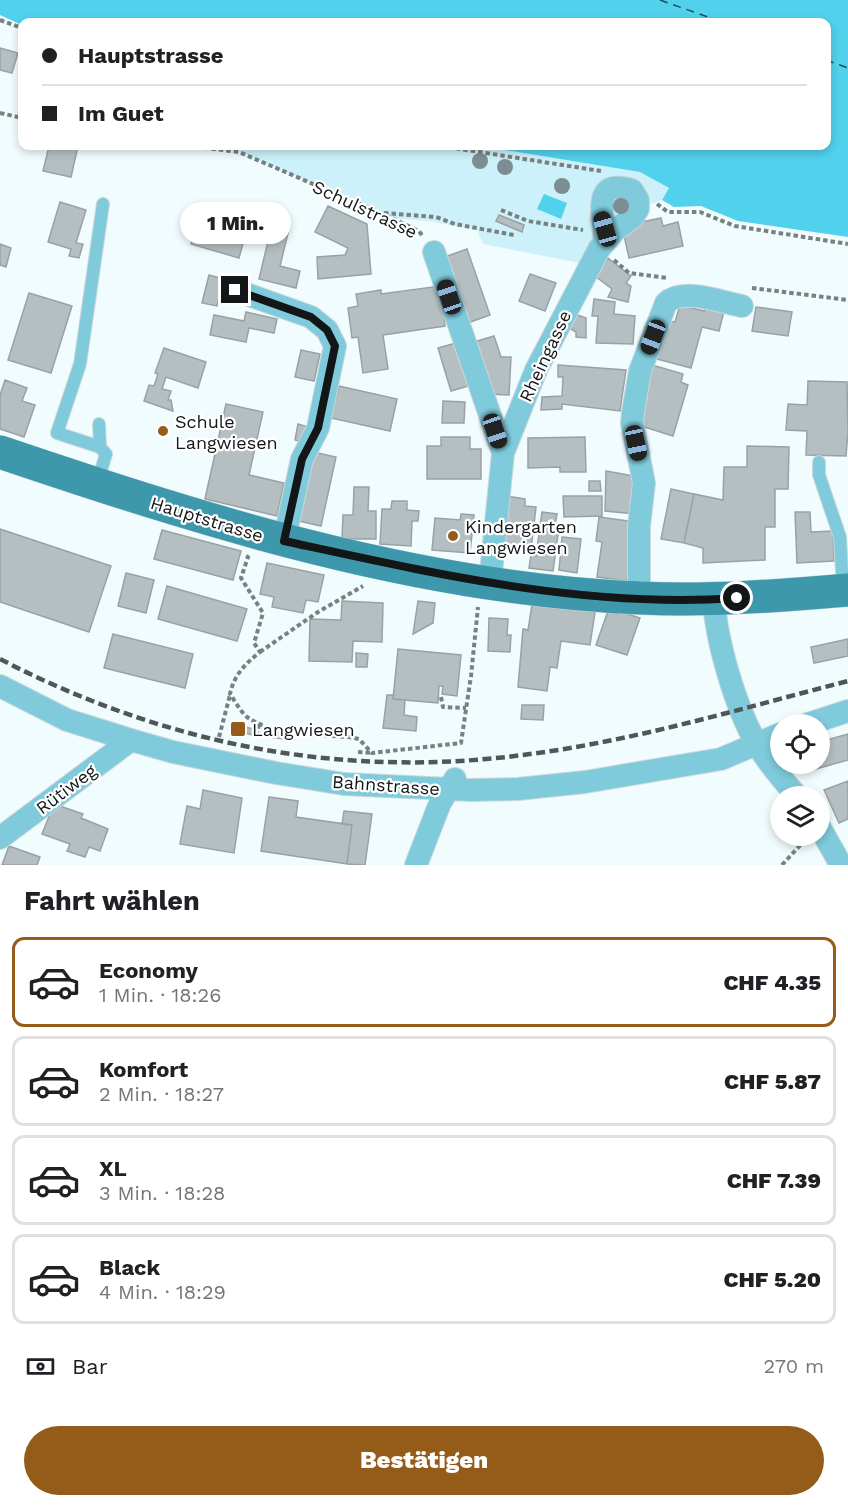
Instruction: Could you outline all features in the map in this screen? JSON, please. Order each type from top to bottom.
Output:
[{"type":"main road","name":"Hauptstrasse","points":[[0,452],[96,485],[284,541],[484,594],[576,593],[639,598],[714,600],[846,590]]},
{"type":"street","name":"Rheingasse","points":[[484,594],[503,453],[536,370],[604,238]]},
{"type":"street","name":"Schulstrasse","points":[[434,252],[503,453]]},
{"type":"street","points":[[235,290],[311,317],[327,330],[335,346],[318,428],[302,459],[284,541]]},
{"type":"street","points":[[639,598],[639,526],[644,483],[632,423],[640,371],[666,303],[672,297],[684,294],[742,306]]},
{"type":"street","points":[[714,600],[717,633],[747,726],[756,744],[789,786]]},
{"type":"street","name":"Bahnstrasse","points":[[0,686],[67,720],[173,752],[344,784],[453,783],[518,789],[585,782],[721,759],[770,738]]},
{"type":"street","points":[[830,717],[848,711]]},
{"type":"street","name":"Rütiweg","points":[[0,838],[131,740]]},
{"type":"street","points":[[416,865],[440,803],[453,783]]},
{"type":"street","points":[[830,846],[841,865]]},
{"type":"lane","points":[[96,485],[106,454],[100,447],[57,433],[80,364],[103,204]]},
{"type":"lane","points":[[99,424],[100,447]]},
{"type":"lane","points":[[819,462],[819,475],[840,537],[846,590]]},
{"type":"path","points":[[0,20],[18,27]]},
{"type":"path","points":[[0,113],[18,117]]},
{"type":"path","name":"Schulstrasse","points":[[222,150],[239,152],[419,231],[434,252]]},
{"type":"path","points":[[466,150],[604,172]]},
{"type":"path","points":[[652,201],[668,212],[700,212],[735,226],[848,244]]},
{"type":"path","points":[[501,210],[528,221],[604,238]]},
{"type":"path","points":[[380,213],[436,217],[454,224],[514,235]]},
{"type":"path","points":[[240,555],[248,557],[241,578],[263,613],[254,643],[260,652]]},
{"type":"path","points":[[219,737],[237,675],[248,662],[318,612],[364,585]]},
{"type":"path","points":[[358,752],[372,753],[461,743],[484,594]]},
{"type":"path","points":[[230,694],[246,716],[259,723],[289,731],[349,736],[359,740],[372,753]]},
{"type":"path","points":[[441,697],[443,707],[466,708]]},
{"type":"path","points":[[257,736],[259,723]]},
{"type":"path","points":[[287,741],[289,731]]},
{"type":"path","points":[[782,865],[800,846]]},
{"type":"shaded area","points":[[240,150],[505,150],[640,172],[669,188],[662,200],[638,209],[590,265],[483,244],[477,230],[428,221],[392,218],[239,152]]},
{"type":"water","points":[[0,0],[848,0],[848,237],[738,221],[701,206],[674,207],[662,200],[669,188],[640,172],[505,150],[831,150],[831,18],[18,18],[18,23],[0,15]]},
{"type":"water","points":[[544,194],[567,203],[561,219],[537,209]]},
{"type":"building","points":[[0,48],[18,53],[12,73],[0,70]]},
{"type":"building","points":[[48,150],[77,150],[71,177],[43,171]]},
{"type":"building","points":[[60,202],[86,210],[76,243],[83,244],[79,258],[69,256],[71,249],[48,242]]},
{"type":"building","points":[[328,206],[367,224],[371,274],[318,279],[317,257],[345,255],[348,248],[315,232]]},
{"type":"building","points":[[199,215],[247,229],[239,258],[191,244]]},
{"type":"building","points":[[499,215],[524,225],[522,232],[496,221]]},
{"type":"building","points":[[661,218],[663,226],[678,222],[683,246],[629,258],[622,226]]},
{"type":"building","points":[[273,220],[290,225],[280,266],[300,271],[296,288],[259,279]]},
{"type":"building","points":[[0,244],[11,248],[6,267],[0,265]]},
{"type":"building","points":[[467,249],[490,315],[462,325],[439,259]]},
{"type":"building","points":[[608,258],[631,276],[626,283],[631,286],[628,302],[608,297],[612,289],[595,276]]},
{"type":"building","points":[[530,274],[556,283],[545,311],[519,301]]},
{"type":"building","points":[[209,275],[224,279],[217,306],[202,303]]},
{"type":"building","points":[[440,286],[445,326],[383,335],[388,369],[363,373],[358,337],[352,338],[348,308],[358,306],[356,294],[381,290],[381,294]]},
{"type":"building","points":[[29,293],[72,306],[51,373],[8,360]]},
{"type":"building","points":[[594,299],[615,302],[614,314],[635,316],[633,344],[596,343],[598,316],[592,316]]},
{"type":"building","points":[[680,305],[704,311],[706,306],[724,311],[719,331],[702,327],[691,368],[653,358],[663,320],[675,322]]},
{"type":"building","points":[[756,307],[792,312],[788,336],[752,331]]},
{"type":"building","points":[[246,312],[277,319],[274,333],[249,328],[246,342],[210,335],[214,315],[244,321]]},
{"type":"building","points":[[572,313],[586,318],[586,338],[576,337],[576,332],[566,326]]},
{"type":"building","points":[[494,336],[501,357],[511,357],[509,395],[486,394],[474,342]]},
{"type":"building","points":[[463,341],[475,384],[451,391],[438,348]]},
{"type":"building","points":[[164,348],[206,362],[198,388],[166,377],[162,389],[171,391],[168,400],[171,400],[173,411],[144,401],[149,385],[154,386],[158,374],[155,373]]},
{"type":"building","points":[[301,350],[320,354],[314,381],[295,377]]},
{"type":"building","points":[[558,365],[626,370],[620,411],[562,404],[562,409],[541,410],[542,397],[562,396],[563,377],[558,377]]},
{"type":"building","points":[[652,365],[683,374],[681,382],[688,385],[673,436],[638,425]]},
{"type":"building","points":[[5,380],[27,388],[22,401],[35,405],[24,437],[0,429],[0,395]]},
{"type":"building","points":[[808,381],[847,382],[846,456],[806,455],[807,431],[786,430],[788,404],[807,405]]},
{"type":"building","points":[[339,386],[397,399],[390,431],[331,418]]},
{"type":"building","points":[[443,401],[465,402],[464,423],[442,423]]},
{"type":"building","points":[[226,404],[263,412],[249,475],[284,483],[277,516],[205,499]]},
{"type":"building","points":[[298,424],[308,427],[304,442],[295,440]]},
{"type":"building","points":[[441,437],[470,437],[470,449],[481,449],[481,479],[427,479],[427,446],[441,446]]},
{"type":"building","points":[[585,437],[586,472],[560,472],[560,467],[528,468],[528,438]]},
{"type":"building","points":[[747,446],[789,447],[788,489],[775,489],[775,527],[765,527],[765,560],[703,563],[703,548],[684,543],[694,494],[723,500],[724,467],[747,467]]},
{"type":"building","points":[[309,451],[336,457],[321,526],[294,520]]},
{"type":"building","points":[[606,471],[640,477],[635,514],[605,511]]},
{"type":"building","points":[[589,481],[600,481],[601,491],[589,491]]},
{"type":"building","points":[[354,487],[369,487],[368,511],[376,511],[376,539],[342,539],[343,515],[353,515]]},
{"type":"building","points":[[671,489],[694,494],[684,543],[661,539]]},
{"type":"building","points":[[507,496],[525,499],[525,506],[536,507],[531,550],[501,547]]},
{"type":"building","points":[[563,496],[602,496],[602,516],[564,517]]},
{"type":"building","points":[[392,501],[407,501],[407,510],[419,511],[418,521],[412,521],[411,546],[380,544],[382,509],[391,509]]},
{"type":"building","points":[[542,512],[557,514],[555,525],[558,535],[553,571],[529,568],[531,555],[536,556]]},
{"type":"building","points":[[795,512],[810,512],[811,532],[833,531],[834,561],[797,563]]},
{"type":"building","name":"Kindergarten Langwiesen","points":[[461,514],[474,515],[470,553],[432,550],[435,518],[460,520]]},
{"type":"building","points":[[599,517],[635,522],[627,581],[597,577],[602,542],[596,541]]},
{"type":"building","points":[[0,529],[111,566],[89,632],[0,602]]},
{"type":"building","points":[[162,530],[241,551],[233,580],[154,559]]},
{"type":"building","points":[[562,537],[581,539],[577,573],[559,570]]},
{"type":"building","points":[[267,563],[324,575],[318,602],[306,600],[303,613],[272,607],[274,597],[260,594]]},
{"type":"building","points":[[126,573],[154,580],[146,613],[118,606]]},
{"type":"building","points":[[167,586],[247,609],[237,641],[158,619]]},
{"type":"building","points":[[533,598],[596,606],[590,645],[561,641],[557,668],[550,667],[547,691],[518,687],[523,629],[528,630]]},
{"type":"building","points":[[342,601],[383,603],[382,642],[353,641],[352,662],[309,661],[310,619],[341,620]]},
{"type":"building","points":[[418,601],[435,603],[433,623],[413,634]]},
{"type":"building","points":[[608,611],[617,614],[618,611],[640,618],[627,655],[596,645]]},
{"type":"building","points":[[489,618],[508,619],[507,635],[511,635],[510,652],[488,651]]},
{"type":"building","points":[[113,634],[193,654],[185,688],[104,668]]},
{"type":"building","points":[[848,639],[848,656],[814,663],[811,647]]},
{"type":"building","points":[[398,649],[461,655],[457,696],[442,694],[443,686],[439,686],[438,703],[393,699]]},
{"type":"building","points":[[356,653],[368,654],[367,667],[356,667]]},
{"type":"building","points":[[387,695],[393,695],[393,699],[405,700],[404,715],[417,717],[416,731],[383,728]]},
{"type":"building","points":[[522,705],[544,705],[543,720],[521,719]]},
{"type":"building","points":[[232,724],[254,729],[253,735],[231,730]]},
{"type":"building","points":[[263,730],[285,734],[284,739],[262,736]]},
{"type":"building","points":[[848,734],[848,760],[830,765],[830,739]]},
{"type":"building","points":[[848,781],[848,819],[839,823],[830,803],[830,788]]},
{"type":"building","points":[[203,790],[242,798],[234,853],[180,844],[187,806],[200,809]]},
{"type":"building","points":[[269,797],[298,801],[296,817],[352,825],[347,864],[261,851]]},
{"type":"building","points":[[54,804],[83,814],[81,818],[108,829],[100,851],[89,847],[85,857],[67,851],[70,844],[42,834]]},
{"type":"building","points":[[344,811],[372,814],[365,865],[347,864],[352,825],[342,824]]},
{"type":"building","points":[[9,846],[40,857],[37,865],[2,865]]},
{"type":"ferry route","points":[[660,0],[711,18]]},
{"type":"ferry route","points":[[831,62],[848,68]]},
{"type":"railway","points":[[0,659],[63,689],[127,714],[192,734],[258,748],[324,758],[392,762],[461,761],[570,748],[690,722],[848,681]]},
{"type":"place","name":"Schule Langwiesen","points":[[163,431]]},
{"type":"place","name":"Kindergarten Langwiesen","points":[[453,536]]},
{"type":"place","name":"Langwiesen","points":[[238,729]]},
{"type":"route","points":[[235,290],[311,317],[327,330],[335,346],[318,428],[302,459],[284,541],[490,583],[639,598],[714,600],[737,598]]}]
